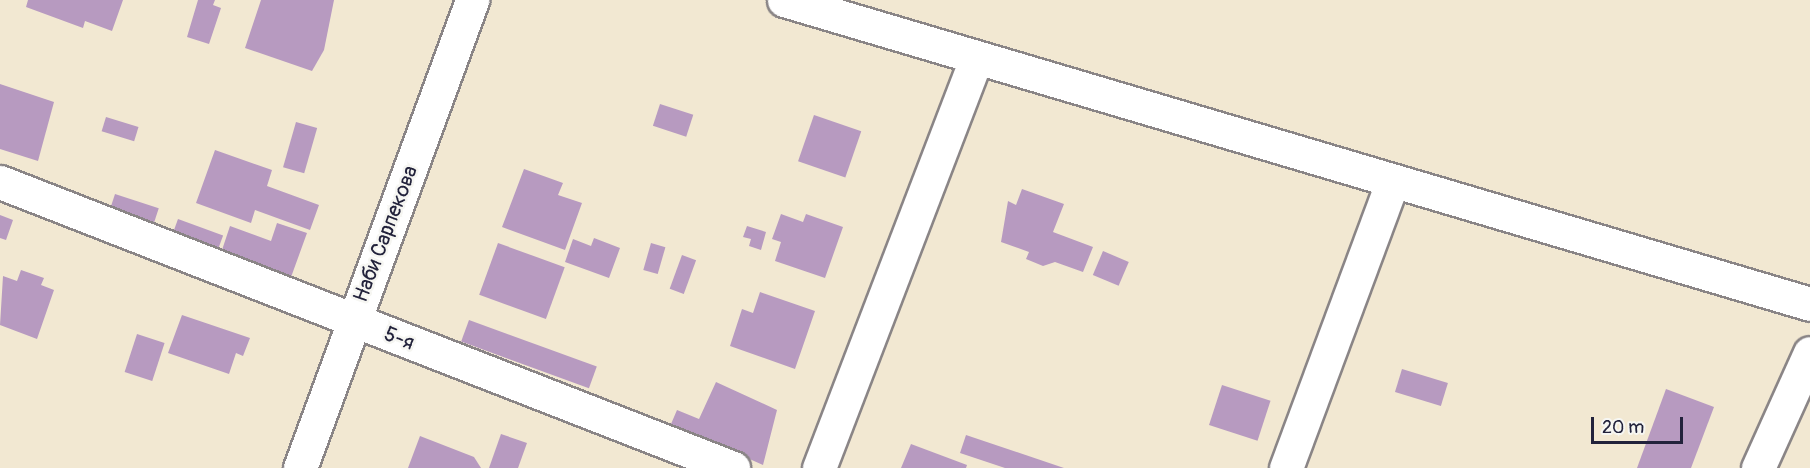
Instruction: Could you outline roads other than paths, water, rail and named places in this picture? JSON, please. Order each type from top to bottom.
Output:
[{"type":"street","name":"Наби Сарпекова","points":[[300,468],[472,0]]},
{"type":"street","points":[[784,0],[1392,183],[1810,304]]},
{"type":"street","points":[[819,468],[976,59]]},
{"type":"street","name":"5-я","points":[[0,182],[733,468]]},
{"type":"street","points":[[1286,468],[1392,183]]},
{"type":"street","points":[[1758,468],[1810,353]]}]
